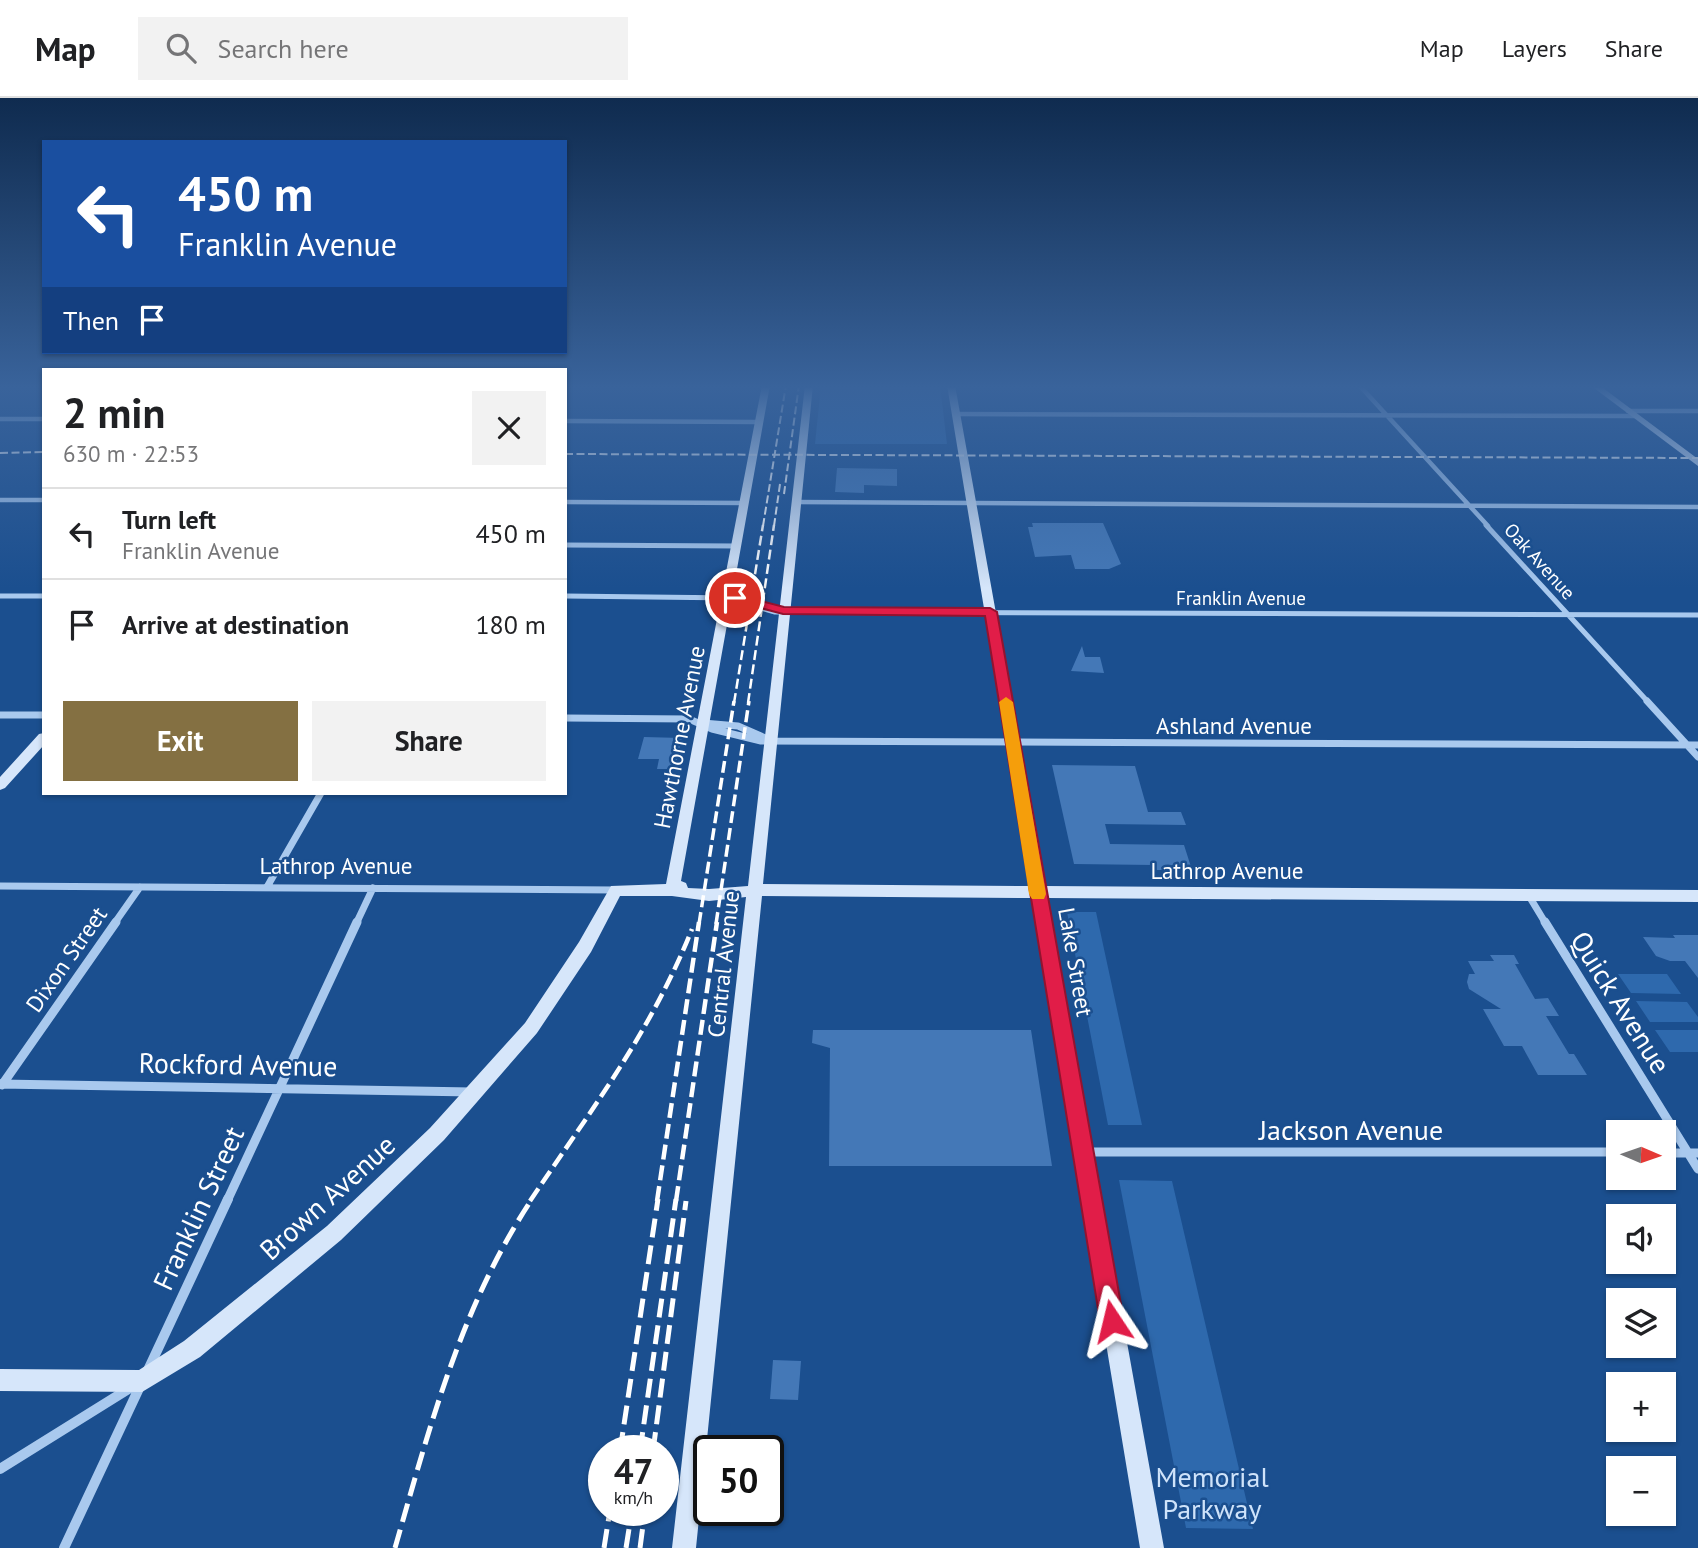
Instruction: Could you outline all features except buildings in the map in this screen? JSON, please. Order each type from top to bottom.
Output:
[{"type":"street","name":"Hawthorne Avenue","points":[[672,890],[755,453]]},
{"type":"street","name":"Central Avenue","points":[[684,1548],[801,453]]},
{"type":"street","name":"Lake Street","points":[[963,453],[1152,1548]]},
{"type":"street","name":"Oak Avenue","points":[[1421,453],[1698,757]]},
{"type":"street","points":[[2,501],[42,500]]},
{"type":"street","points":[[567,502],[746,503]]},
{"type":"street","points":[[796,502],[1698,506]]},
{"type":"street","points":[[567,545],[737,546]]},
{"type":"street","points":[[0,596],[42,596]]},
{"type":"street","name":"Franklin Avenue","points":[[567,596],[726,598],[775,612],[1698,615]]},
{"type":"street","points":[[0,715],[42,715]]},
{"type":"street","name":"Ashland Avenue","points":[[567,718],[689,719],[712,729],[761,741],[1698,745]]},
{"type":"street","points":[[0,785],[42,739]]},
{"type":"street","points":[[267,887],[320,795]]},
{"type":"street","name":"Lathrop Avenue","points":[[0,886],[672,890],[684,894],[725,894],[755,890],[1698,896]]},
{"type":"street","name":"Dixon Street","points":[[1,1085],[140,887]]},
{"type":"street","name":"Franklin Street","points":[[64,1548],[373,888]]},
{"type":"street","name":"Brown Avenue","points":[[0,1469],[192,1349],[334,1233],[437,1135],[531,1028],[585,947],[616,890]]},
{"type":"street","name":"Quick Avenue","points":[[1528,895],[1693,1153],[1698,1169]]},
{"type":"street","name":"Rockford Avenue","points":[[1,1085],[280,1087],[476,1092]]},
{"type":"street","name":"Jackson Avenue","points":[[1083,1152],[1606,1152]]},
{"type":"street","points":[[0,1380],[142,1381]]},
{"type":"green space","points":[[1067,912],[1096,912],[1142,1125],[1108,1125]]},
{"type":"green space","points":[[1618,974],[1667,974],[1681,994],[1631,993]]},
{"type":"green space","points":[[1636,1001],[1687,1002],[1698,1017],[1698,1022],[1650,1022]]},
{"type":"green space","points":[[1655,1030],[1698,1030],[1698,1052],[1670,1052]]},
{"type":"green space","name":"Memorial Parkway","points":[[1119,1180],[1172,1181],[1253,1529],[1186,1528]]},
{"type":"railway","points":[[0,453],[15,453]]},
{"type":"railway","points":[[567,454],[775,455]]},
{"type":"railway","points":[[763,526],[775,455]]},
{"type":"railway","points":[[775,455],[789,455]]},
{"type":"railway","points":[[784,494],[789,455]]},
{"type":"railway","points":[[789,455],[1698,458]]},
{"type":"railway","points":[[774,526],[780,484]]},
{"type":"railway","points":[[734,703],[763,525]]},
{"type":"railway","points":[[748,703],[774,525]]},
{"type":"railway","points":[[699,924],[734,701]]},
{"type":"railway","points":[[716,924],[749,701]]},
{"type":"railway","points":[[657,1201],[699,922]]},
{"type":"railway","points":[[676,1201],[717,922]]},
{"type":"railway","points":[[530,1201],[639,1036],[676,967],[692,929]]},
{"type":"railway","points":[[395,1548],[435,1412],[467,1324],[507,1240],[532,1199]]},
{"type":"railway","points":[[622,1435],[658,1199]]},
{"type":"railway","points":[[642,1435],[676,1199]]},
{"type":"railway","points":[[655,1435],[686,1201]]},
{"type":"railway","points":[[604,1548],[607,1526]]},
{"type":"railway","points":[[626,1548],[629,1526]]},
{"type":"railway","points":[[640,1548],[643,1526]]},
{"type":"slow traffic","points":[[1006,702],[1038,894]]},
{"type":"route","points":[[735,598],[783,610],[990,612],[1112,1321]]}]
